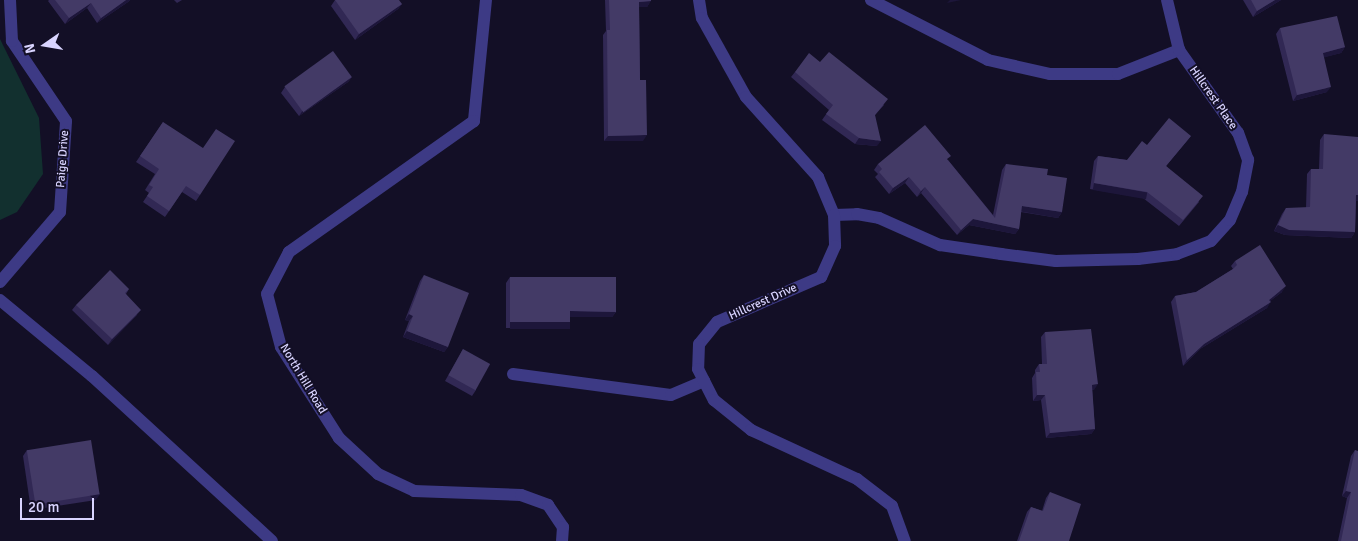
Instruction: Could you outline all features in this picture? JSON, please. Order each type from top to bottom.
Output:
[{"type":"street","name":"Paige Drive","points":[[0,282],[60,212],[66,121],[12,41],[10,0]]},
{"type":"street","name":"North Hill Road","points":[[486,0],[474,121],[289,252],[267,294],[281,347],[339,438],[378,474],[414,490],[521,495],[548,505],[563,527],[562,541]]},
{"type":"street","name":"Hillcrest Drive","points":[[699,0],[702,18],[746,97],[818,177],[834,216],[835,246],[821,277],[717,322],[698,344],[698,369],[714,400],[751,430],[857,479],[892,506],[905,541]]},
{"type":"street","points":[[871,0],[988,60],[1050,74],[1118,74],[1178,50],[1167,0]]},
{"type":"street","name":"Hillcrest Place","points":[[834,216],[857,214],[879,218],[940,245],[1056,261],[1138,259],[1177,254],[1211,241],[1230,220],[1242,192],[1248,160],[1238,133],[1178,50]]},
{"type":"street","points":[[0,300],[92,376],[272,541]]},
{"type":"street","points":[[513,374],[671,395],[704,381]]},
{"type":"green space","points":[[0,39],[39,118],[43,174],[17,212],[0,220]]},
{"type":"building","points":[[55,0],[126,0],[101,18],[91,3],[69,18]]},
{"type":"building","points":[[335,0],[399,0],[402,4],[359,34]]},
{"type":"building","points":[[609,0],[651,0],[639,2],[640,80],[646,80],[647,135],[608,136],[607,30],[610,30]]},
{"type":"building","points":[[1251,0],[1275,0],[1257,11]]},
{"type":"building","points":[[1337,16],[1345,47],[1323,53],[1331,87],[1297,95],[1280,28]]},
{"type":"building","points":[[333,51],[352,77],[303,112],[284,86]]},
{"type":"building","points":[[829,52],[888,99],[875,115],[881,141],[859,138],[826,114],[833,105],[795,72],[809,53],[820,62]]},
{"type":"building","points":[[1169,118],[1191,136],[1166,166],[1203,196],[1183,220],[1147,192],[1094,183],[1098,156],[1127,160],[1142,141],[1147,145]]},
{"type":"building","points":[[163,122],[203,148],[216,129],[235,141],[200,195],[186,186],[169,211],[147,196],[153,187],[149,185],[159,169],[140,156]]},
{"type":"building","points":[[925,125],[951,156],[947,159],[995,218],[1006,164],[1048,169],[1047,175],[1067,178],[1062,212],[1022,206],[1019,229],[973,219],[961,230],[925,187],[921,191],[909,177],[893,188],[879,172],[882,169],[878,164]]},
{"type":"building","points":[[1324,134],[1358,137],[1358,195],[1356,195],[1355,232],[1289,230],[1278,225],[1286,208],[1310,207],[1311,169],[1323,169]]},
{"type":"building","points":[[1260,245],[1286,286],[1269,300],[1271,302],[1204,344],[1187,360],[1175,296],[1196,292],[1233,269],[1237,265],[1235,261]]},
{"type":"building","points":[[110,270],[129,289],[125,293],[141,310],[112,339],[76,305]]},
{"type":"building","points":[[424,275],[469,293],[448,347],[407,331],[413,316],[409,314]]},
{"type":"building","points":[[510,277],[616,277],[616,312],[570,311],[570,322],[510,322]]},
{"type":"building","points":[[1091,329],[1098,384],[1092,385],[1095,429],[1050,433],[1045,395],[1037,395],[1036,372],[1040,372],[1039,364],[1047,364],[1045,332]]},
{"type":"building","points":[[463,349],[490,364],[476,390],[448,375]]},
{"type":"building","points":[[91,440],[100,494],[35,504],[27,450]]},
{"type":"building","points":[[1355,450],[1358,451],[1358,541],[1341,541],[1351,492],[1346,491]]},
{"type":"building","points":[[1050,492],[1081,504],[1069,541],[1019,541],[1031,507],[1043,511]]}]
